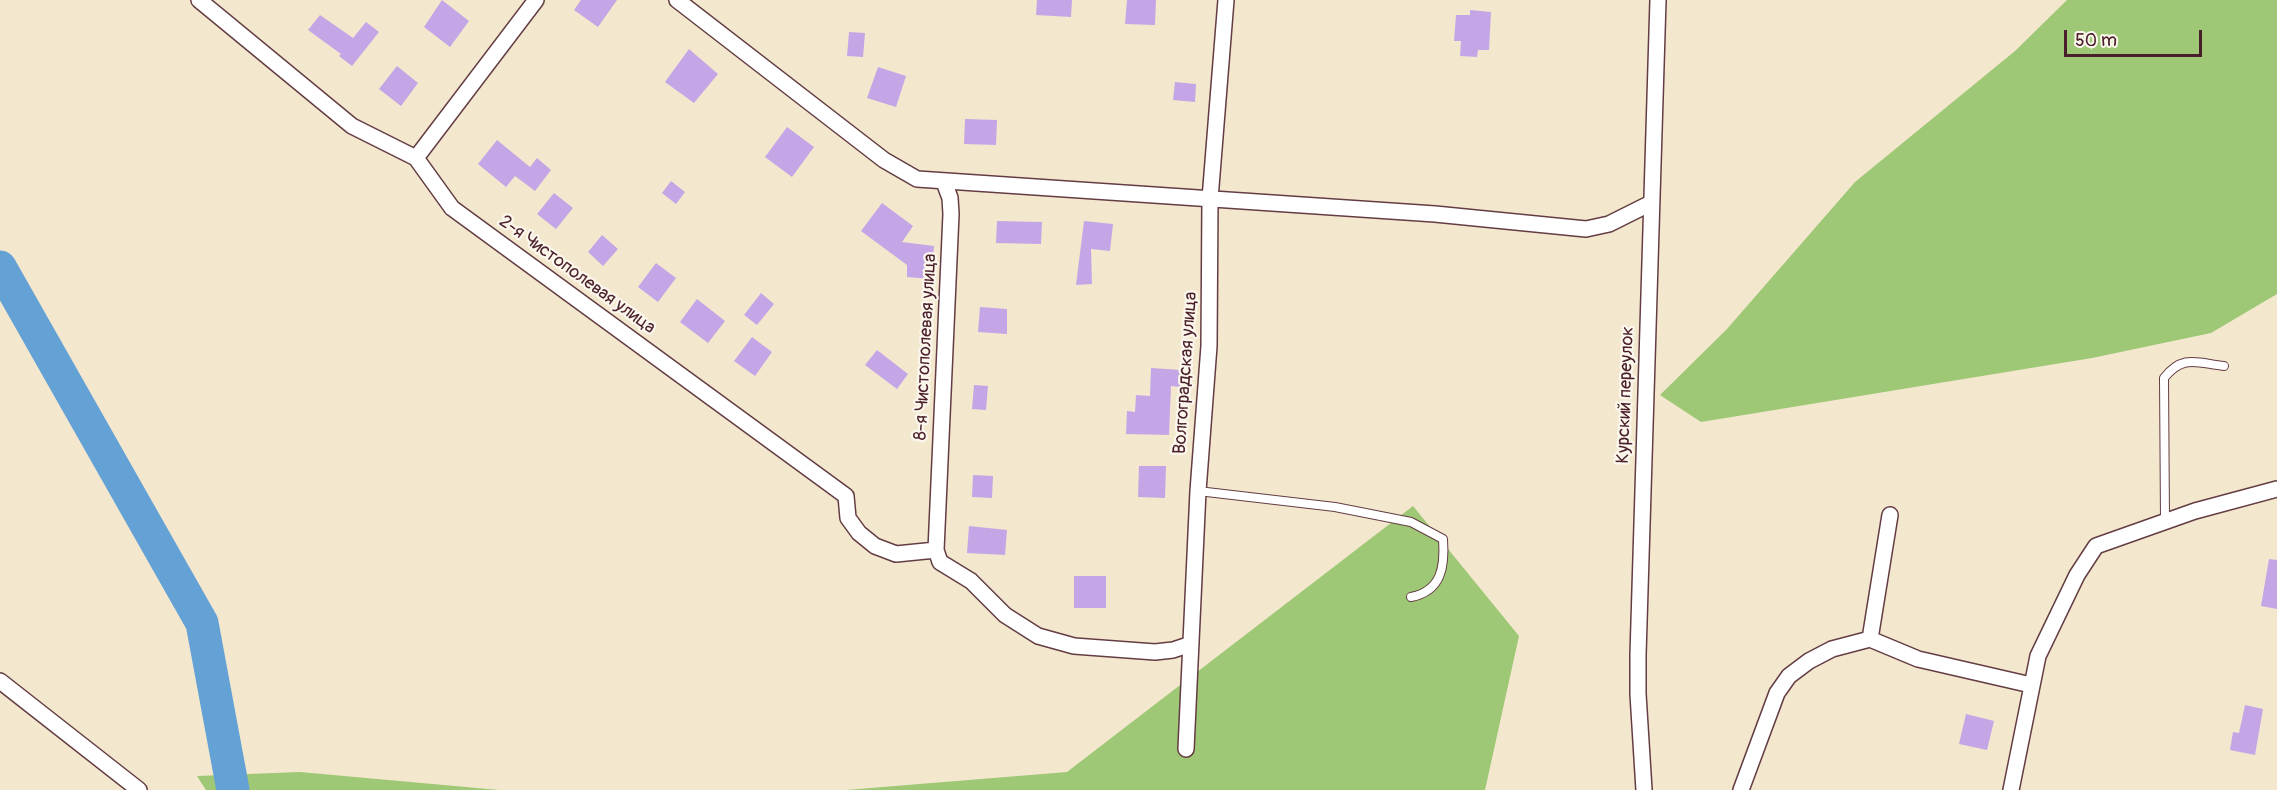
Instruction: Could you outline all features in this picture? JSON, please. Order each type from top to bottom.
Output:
[{"type":"street","name":"2-я Чистополевая улица","points":[[199,0],[352,126],[416,158],[452,208],[846,496],[848,518],[875,546],[896,554],[936,550]]},
{"type":"street","points":[[416,158],[536,0]]},
{"type":"street","points":[[677,0],[900,171],[917,180],[1435,214],[1586,229],[1609,225],[1651,203]]},
{"type":"street","name":"Волгоградская улица","points":[[1186,749],[1198,491],[1210,336],[1210,199],[1226,0]]},
{"type":"street","name":"Курский переулок","points":[[1644,790],[1638,664],[1658,0]]},
{"type":"street","name":"8-я Чистополевая улица","points":[[936,550],[951,214],[950,198],[944,182]]},
{"type":"street","points":[[2012,790],[2037,656],[2077,575],[2096,546],[2165,521],[2277,489]]},
{"type":"street","points":[[1870,639],[1890,515]]},
{"type":"street","points":[[936,550],[939,562],[971,581],[1005,615],[1038,636],[1074,646],[1155,652],[1173,650],[1191,644]]},
{"type":"street","points":[[1741,790],[1777,693],[1789,676],[1809,661],[1832,649],[1870,639],[1918,659],[2031,685]]},
{"type":"street","points":[[0,681],[139,790]]},
{"type":"lane","points":[[2165,521],[2164,378],[2174,365],[2188,362],[2224,366]]},
{"type":"lane","points":[[1198,491],[1335,507],[1412,522],[1443,539],[1445,563],[1436,584],[1424,595],[1411,597]]},
{"type":"green space","points":[[2067,0],[2277,0],[2277,294],[2211,333],[2092,358],[1701,422],[1660,395],[1727,329],[1855,182],[2015,51]]},
{"type":"green space","points":[[1413,506],[1519,636],[1485,790],[846,790],[1067,772]]},
{"type":"green space","points":[[300,772],[499,790],[206,790],[197,776]]},
{"type":"building","points":[[442,0],[469,21],[450,47],[424,27]]},
{"type":"building","points":[[581,0],[617,0],[598,27],[574,10]]},
{"type":"building","points":[[1037,0],[1072,0],[1071,17],[1036,15]]},
{"type":"building","points":[[1127,0],[1156,0],[1155,25],[1125,24]]},
{"type":"building","points":[[1470,10],[1491,12],[1489,50],[1478,50],[1477,57],[1460,56],[1461,41],[1454,41],[1456,15],[1470,15]]},
{"type":"building","points":[[320,15],[353,38],[366,22],[379,32],[352,66],[339,56],[341,54],[308,30]]},
{"type":"building","points":[[849,32],[865,33],[863,57],[847,56]]},
{"type":"building","points":[[689,49],[718,74],[694,103],[665,82]]},
{"type":"building","points":[[397,66],[418,83],[401,106],[379,89]]},
{"type":"building","points":[[878,67],[906,76],[896,107],[867,98]]},
{"type":"building","points":[[1175,82],[1196,84],[1195,102],[1173,100]]},
{"type":"building","points":[[965,119],[997,120],[996,145],[964,144]]},
{"type":"building","points":[[787,127],[814,147],[792,177],[765,157]]},
{"type":"building","points":[[497,140],[530,167],[537,158],[551,170],[535,191],[515,176],[506,187],[478,164]]},
{"type":"building","points":[[671,181],[685,192],[676,204],[662,193]]},
{"type":"building","points":[[554,193],[573,208],[556,229],[537,214]]},
{"type":"building","points":[[882,203],[913,226],[902,242],[934,246],[931,279],[907,277],[907,265],[861,231]]},
{"type":"building","points":[[997,221],[1042,222],[1041,244],[996,243]]},
{"type":"building","points":[[1084,221],[1113,224],[1110,251],[1091,249],[1092,284],[1076,285]]},
{"type":"building","points":[[602,235],[618,249],[603,266],[588,252]]},
{"type":"building","points":[[656,263],[676,278],[658,302],[638,287]]},
{"type":"building","points":[[761,293],[774,304],[757,325],[744,315]]},
{"type":"building","points":[[697,299],[725,321],[708,343],[680,322]]},
{"type":"building","points":[[980,307],[1007,309],[1007,334],[978,332]]},
{"type":"building","points":[[752,337],[772,352],[755,376],[734,361]]},
{"type":"building","points":[[877,350],[908,374],[897,389],[865,365]]},
{"type":"building","points":[[1151,368],[1181,370],[1180,387],[1171,386],[1169,435],[1126,434],[1127,411],[1135,412],[1136,395],[1150,396]]},
{"type":"building","points":[[974,385],[988,386],[986,410],[972,409]]},
{"type":"building","points":[[1139,466],[1166,466],[1165,498],[1138,497]]},
{"type":"building","points":[[973,475],[993,476],[992,498],[972,497]]},
{"type":"building","points":[[969,526],[1007,530],[1005,555],[967,553]]},
{"type":"building","points":[[2269,559],[2277,560],[2277,609],[2261,606]]},
{"type":"building","points":[[1074,576],[1106,576],[1106,608],[1074,608]]},
{"type":"building","points":[[2245,705],[2263,709],[2255,755],[2230,750],[2233,732],[2239,733]]},
{"type":"building","points":[[1966,714],[1994,721],[1987,750],[1959,744]]},
{"type":"waterway","points":[[0,267],[202,623],[233,790]]}]
